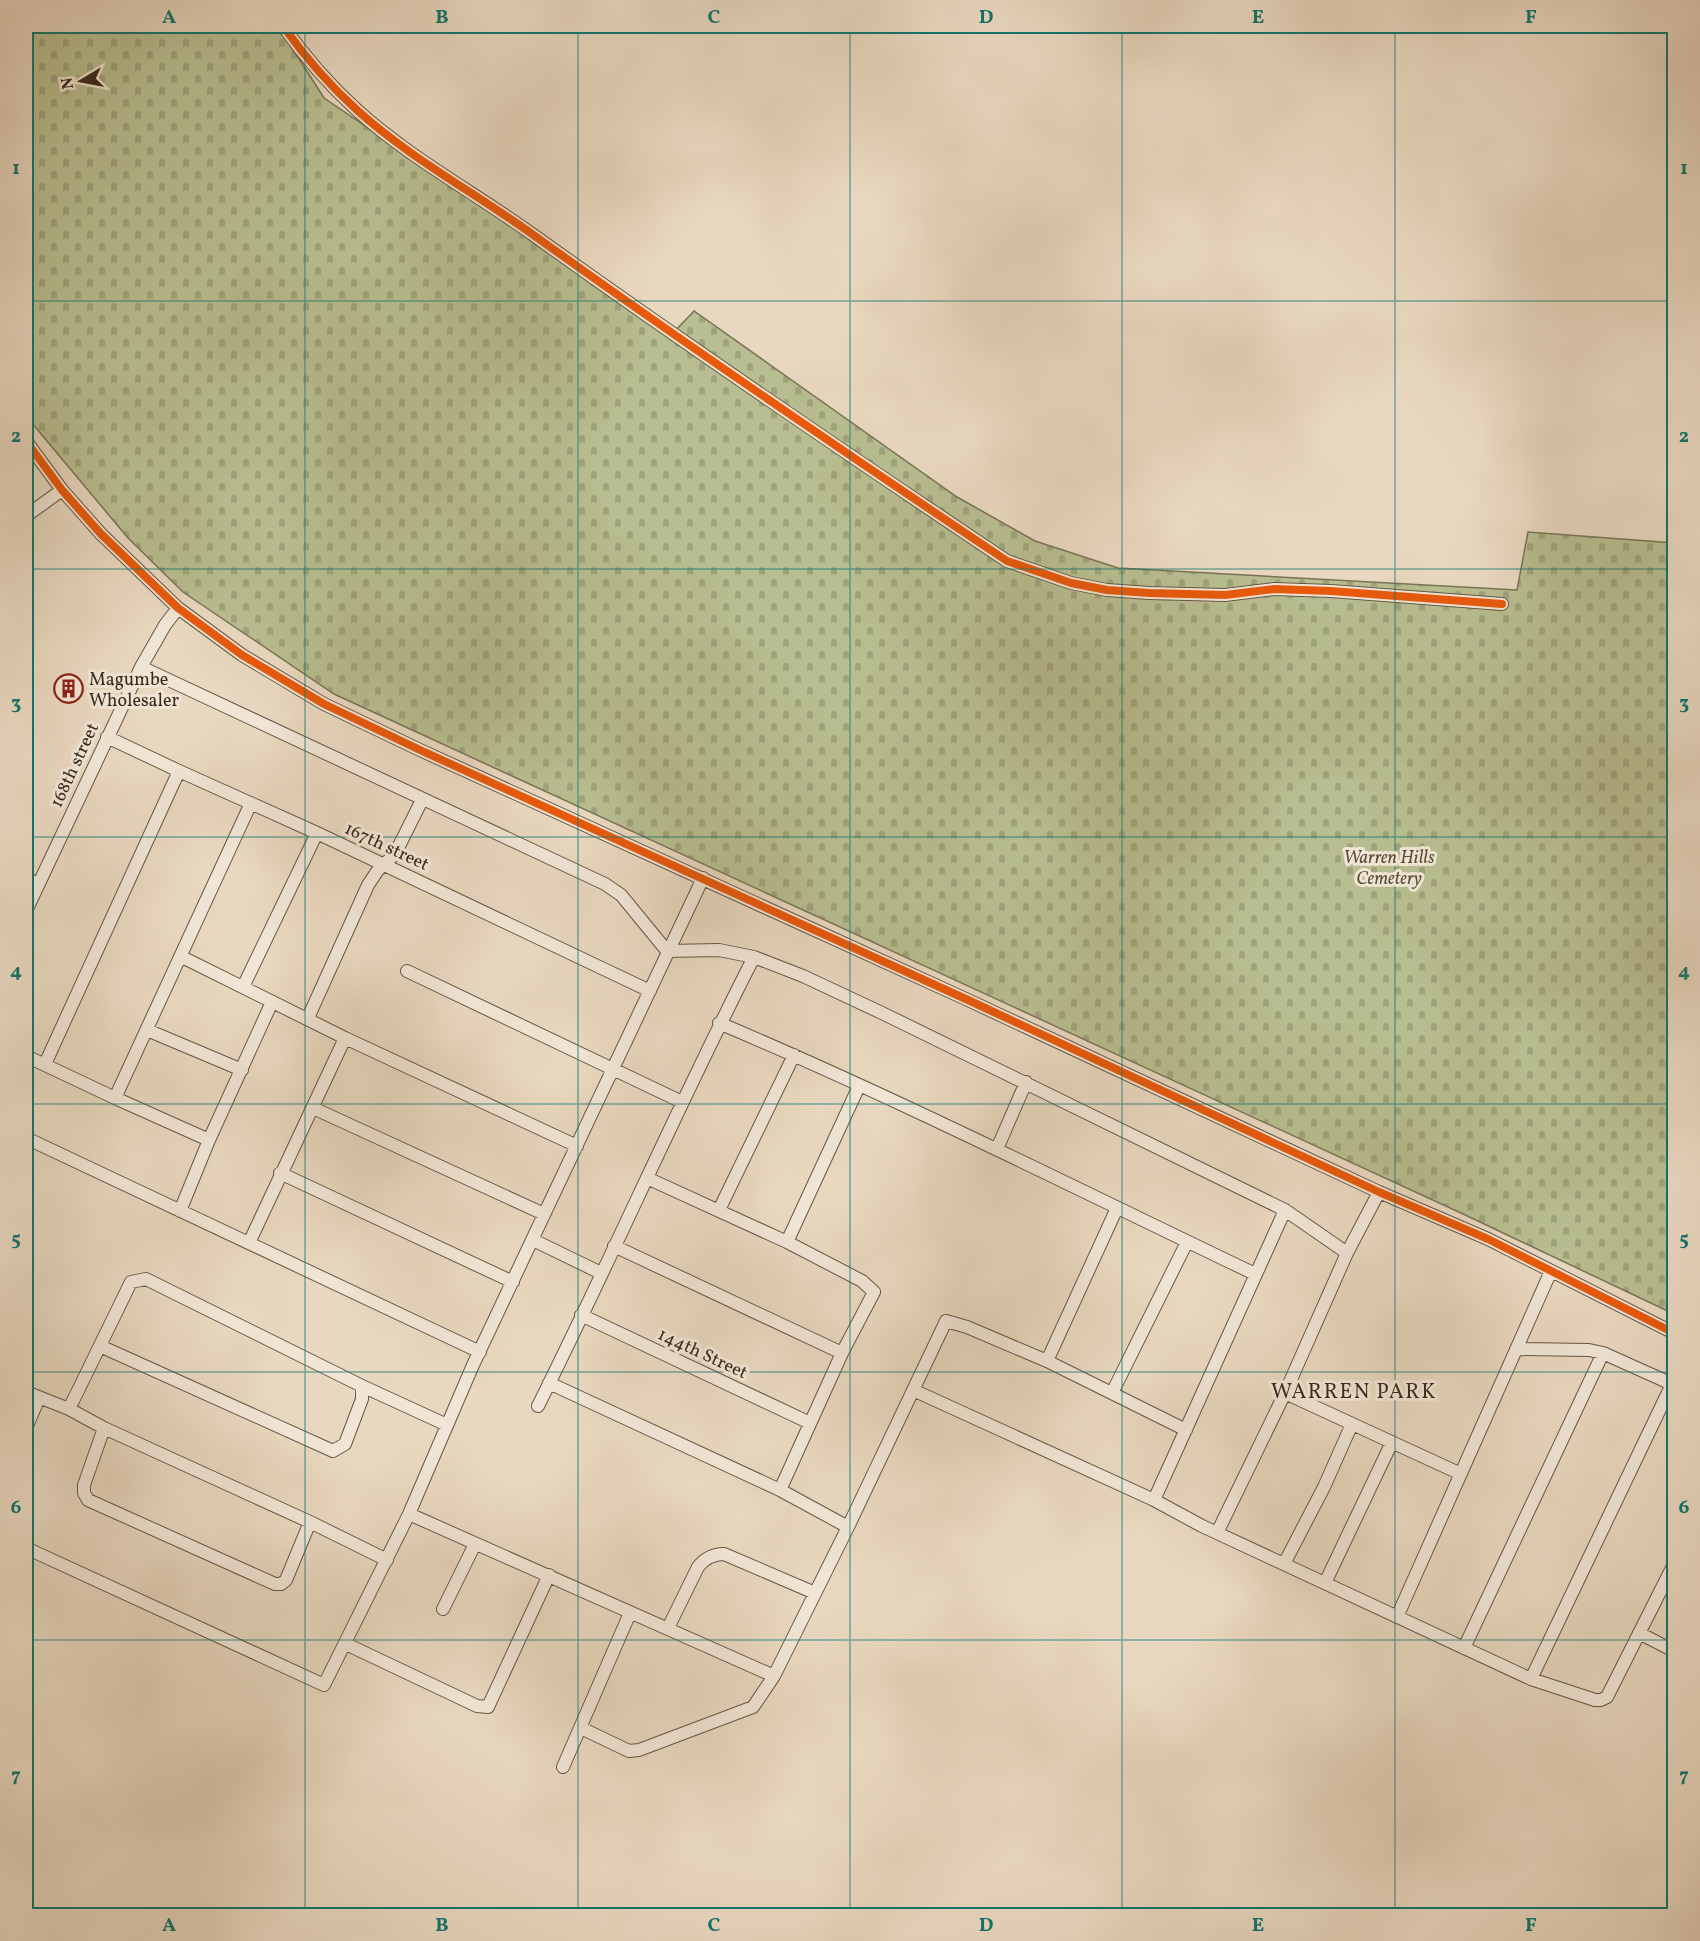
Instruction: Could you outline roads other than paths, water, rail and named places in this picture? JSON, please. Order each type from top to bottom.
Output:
[{"type":"street","points":[[283,26],[331,86],[359,112],[406,149],[529,231],[677,338],[1007,561],[1071,584],[1107,590],[1225,595],[1286,590],[1502,604]]},
{"type":"street","points":[[26,441],[62,490],[107,541],[178,609],[242,655],[339,712],[968,1000],[1379,1192],[1488,1239],[1674,1333]]},
{"type":"street","points":[[28,510],[62,490]]},
{"type":"street","name":"168th street","points":[[26,911],[141,667],[165,625],[178,609]]},
{"type":"street","points":[[141,667],[614,890],[637,913],[667,951]]},
{"type":"street","name":"167th street","points":[[107,736],[650,991]]},
{"type":"street","points":[[45,1064],[179,771]]},
{"type":"street","points":[[308,1018],[368,885],[400,846],[422,800]]},
{"type":"street","points":[[115,1098],[182,957],[251,803]]},
{"type":"street","points":[[243,987],[317,833]]},
{"type":"street","points":[[26,878],[38,884]]},
{"type":"street","points":[[26,1548],[324,1685],[409,1514],[480,1352],[703,878]]},
{"type":"street","points":[[667,951],[719,950],[754,957],[803,976],[1026,1082],[1285,1210],[1347,1253]]},
{"type":"street","points":[[182,957],[345,1038],[577,1146]]},
{"type":"street","points":[[538,1406],[719,1023],[754,957]]},
{"type":"street","points":[[407,971],[681,1102]]},
{"type":"street","points":[[180,1211],[209,1140],[272,1002]]},
{"type":"street","points":[[719,1023],[794,1055],[997,1149],[1255,1274]]},
{"type":"street","points":[[147,1030],[242,1070]]},
{"type":"street","points":[[249,1243],[345,1038]]},
{"type":"street","points":[[719,1210],[794,1055]]},
{"type":"street","points":[[26,1056],[209,1140]]},
{"type":"street","points":[[997,1149],[1026,1082]]},
{"type":"street","points":[[787,1242],[859,1086]]},
{"type":"street","points":[[313,1108],[544,1214]]},
{"type":"street","points":[[26,1138],[480,1352]]},
{"type":"street","points":[[280,1173],[513,1282]]},
{"type":"street","points":[[647,1178],[787,1242],[862,1281],[874,1292],[842,1353],[780,1490]]},
{"type":"street","points":[[1217,1533],[1285,1393],[1347,1253],[1379,1192]]},
{"type":"street","points":[[1047,1361],[1117,1208]]},
{"type":"street","points":[[1154,1500],[1285,1210]]},
{"type":"street","points":[[533,1240],[601,1273]]},
{"type":"street","points":[[1112,1393],[1187,1242]]},
{"type":"street","points":[[615,1246],[842,1353]]},
{"type":"street","points":[[1397,1617],[1551,1271]]},
{"type":"street","points":[[69,1409],[131,1282],[146,1279],[362,1386],[447,1425]]},
{"type":"street","name":"144th Street","points":[[580,1315],[810,1423]]},
{"type":"street","points":[[581,1728],[629,1751],[639,1750],[753,1707],[774,1676],[946,1321],[1047,1361],[1186,1430]]},
{"type":"street","points":[[100,1346],[333,1451],[345,1444],[362,1399],[362,1386]]},
{"type":"street","points":[[1516,1349],[1574,1348],[1603,1353],[1673,1384],[1531,1679]]},
{"type":"street","points":[[1464,1648],[1603,1353]]},
{"type":"street","points":[[549,1383],[780,1490],[848,1527]]},
{"type":"street","points":[[913,1390],[1154,1500],[1217,1533],[1531,1679],[1583,1697],[1601,1700],[1607,1696],[1674,1564]]},
{"type":"street","points":[[26,1392],[69,1409],[104,1428],[310,1522],[387,1560]]},
{"type":"street","points":[[1285,1393],[1461,1474]]},
{"type":"street","points":[[26,1428],[39,1398]]},
{"type":"street","points":[[1284,1564],[1324,1488],[1352,1424]]},
{"type":"street","points":[[104,1428],[84,1485],[84,1493],[88,1500],[275,1584],[281,1584],[286,1580],[310,1522]]},
{"type":"street","points":[[1325,1583],[1392,1442]]},
{"type":"street","points":[[409,1514],[774,1676]]},
{"type":"street","points":[[443,1609],[475,1544]]},
{"type":"street","points":[[668,1628],[698,1567],[702,1561],[713,1554],[724,1554],[815,1593]]},
{"type":"street","points":[[346,1644],[477,1706],[488,1707],[549,1575]]},
{"type":"street","points":[[563,1767],[630,1613]]},
{"type":"street","points":[[1639,1633],[1674,1651]]},
{"type":"place","name":"Magumbe Wholesaler","points":[[68,689]]},
{"type":"district","name":"WARREN PARK","points":[[1354,1391]]},
{"type":"park label","name":"Warren Hills Cemetery","points":[[1389,867]]}]
